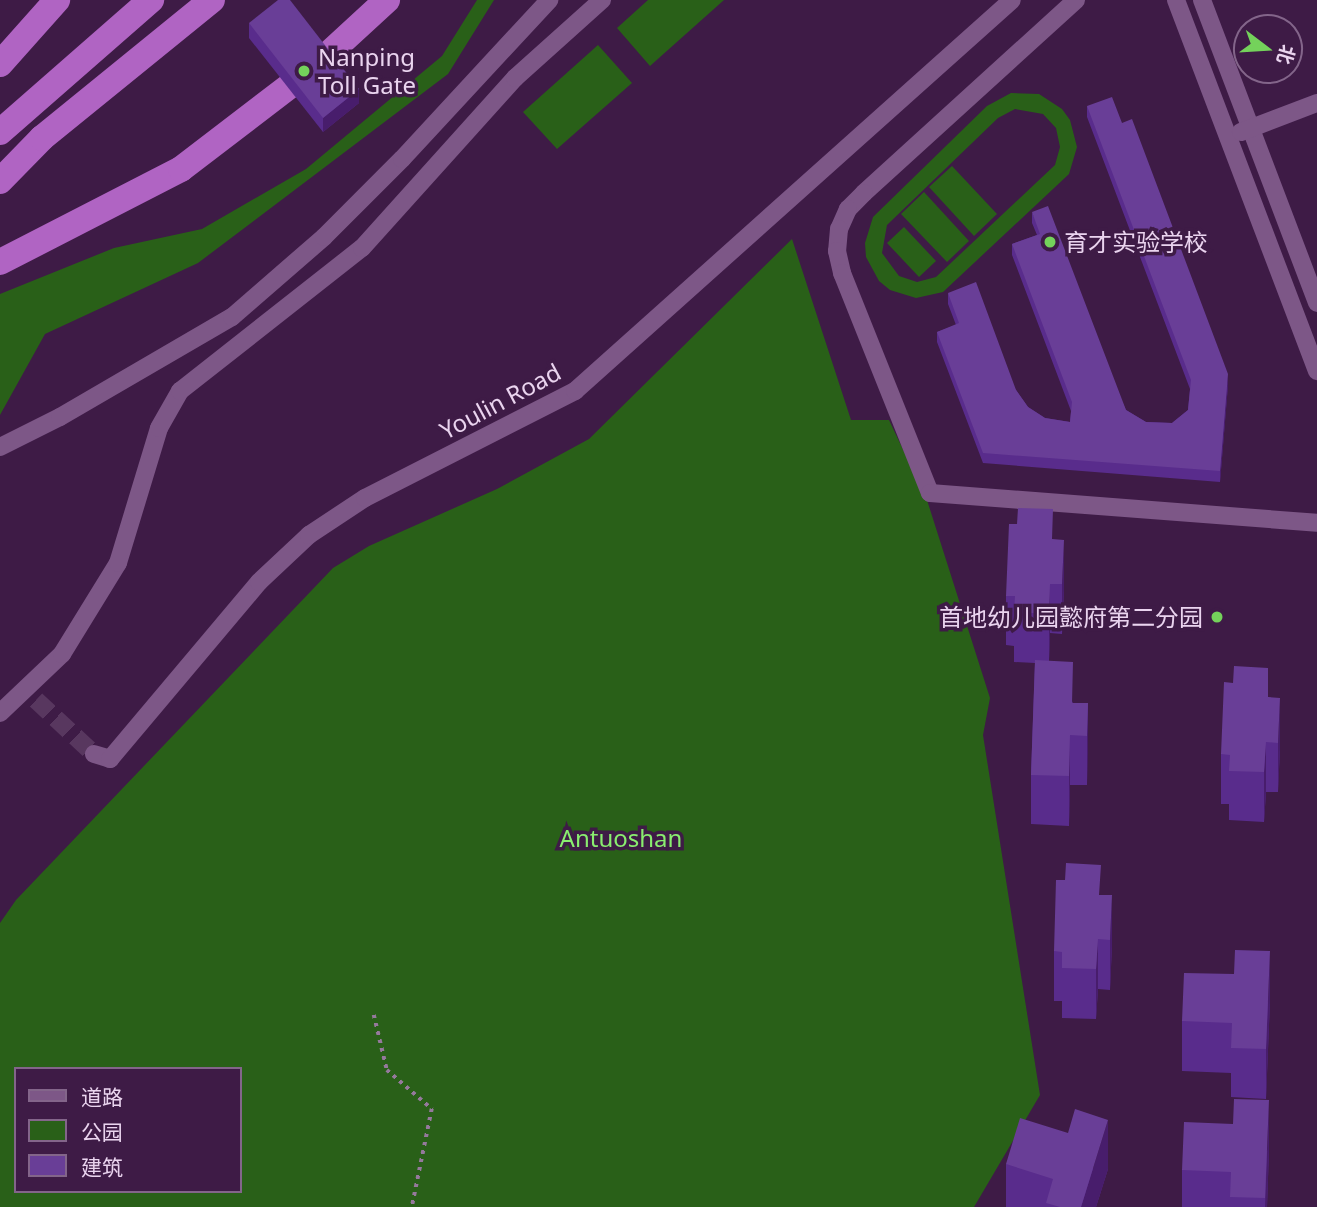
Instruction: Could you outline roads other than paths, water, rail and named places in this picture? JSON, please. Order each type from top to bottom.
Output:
[{"type":"highway","points":[[0,64],[57,0]]},
{"type":"highway","points":[[0,132],[151,0]]},
{"type":"highway","points":[[0,181],[42,138],[212,0]]},
{"type":"highway","points":[[0,262],[181,169],[312,69],[387,0]]},
{"type":"street","points":[[0,447],[60,417],[232,317],[324,237],[402,159],[549,0]]},
{"type":"street","points":[[0,713],[31,694],[71,642],[118,563],[159,428],[180,391],[362,248],[515,78],[602,0]]},
{"type":"street","name":"Youlin Road","points":[[102,756],[259,582],[309,535],[365,498],[575,391],[1012,0]]},
{"type":"street","points":[[1076,0],[863,193],[848,209],[839,229],[837,251],[842,273],[930,493],[1317,523]]},
{"type":"street","points":[[1176,0],[1317,371]]},
{"type":"street","points":[[1202,0],[1317,303]]},
{"type":"street","points":[[1228,137],[1317,103]]},
{"type":"tunnel","points":[[36,700],[94,754]]},
{"type":"place","name":"Nanping Toll Gate","points":[[304,71]]},
{"type":"place","name":"育才实验学校","points":[[1050,242]]},
{"type":"place","name":"首地幼儿园懿府第二分园","points":[[1217,617]]},
{"type":"park label","name":"Antuoshan","points":[[621,838]]}]
